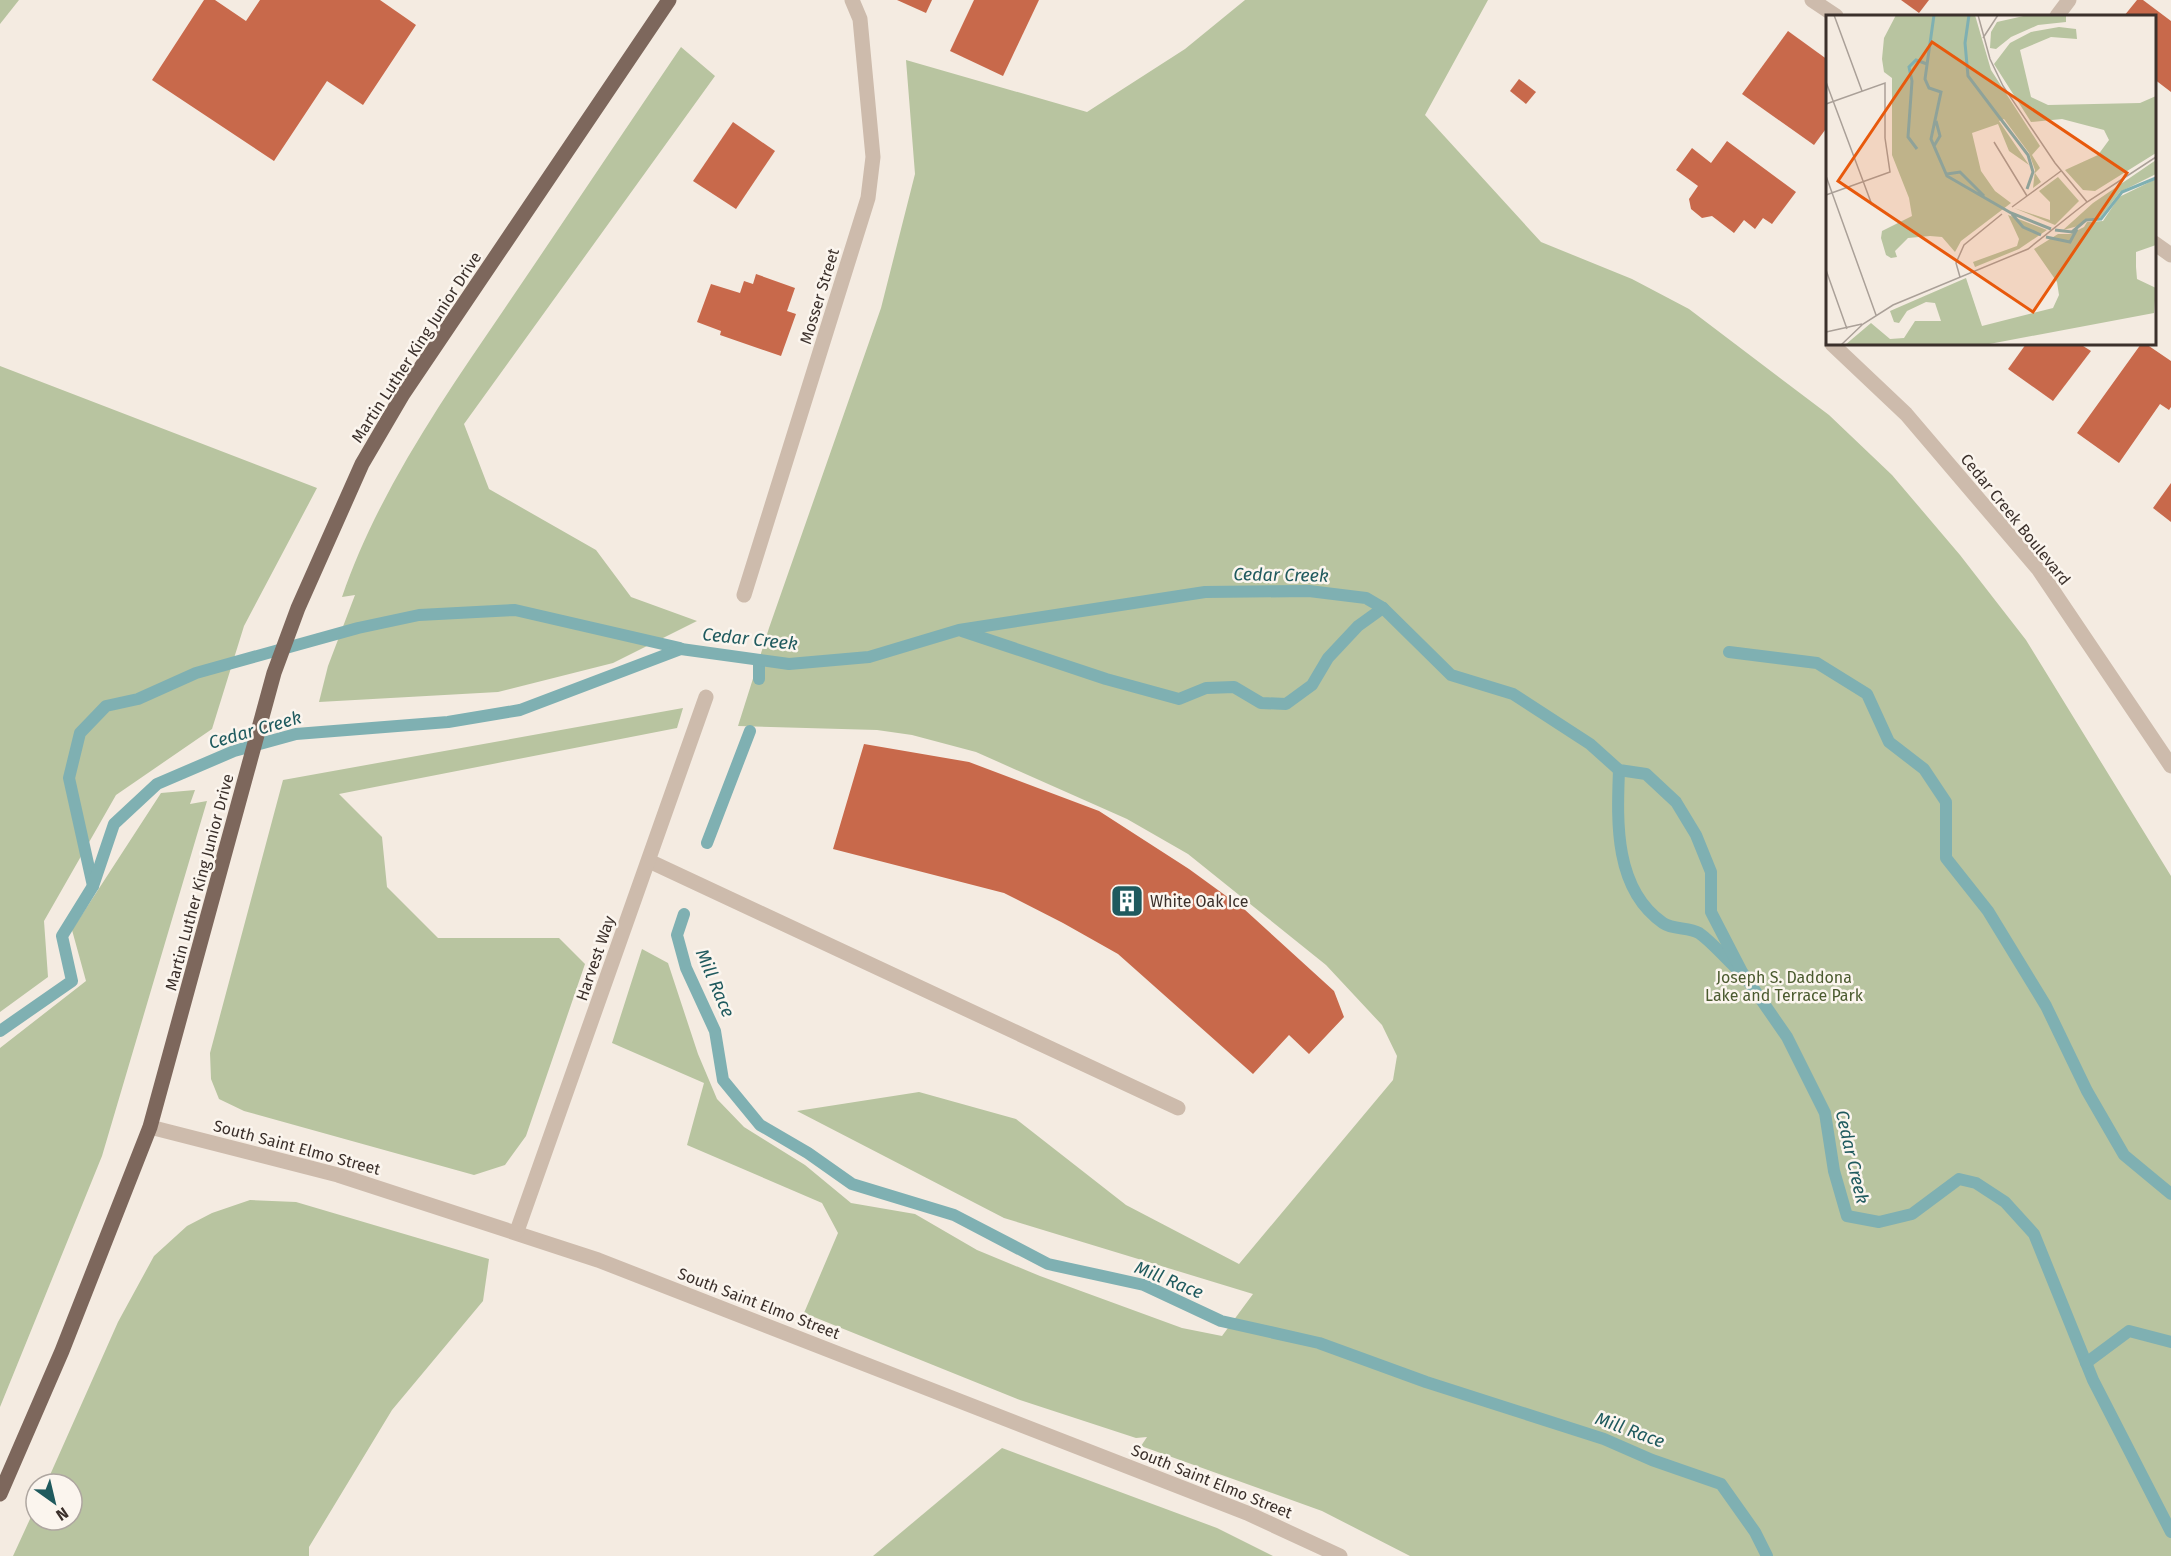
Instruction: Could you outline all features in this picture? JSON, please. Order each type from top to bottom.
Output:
[{"type":"main road","name":"Martin Luther King Junior Drive","points":[[0,1494],[66,1341],[150,1127],[274,673],[297,608],[362,464],[404,394],[669,0]]},
{"type":"street","name":"Mosser Street","points":[[744,595],[868,198],[873,157],[860,19],[852,0]]},
{"type":"street","points":[[1812,0],[1834,15]]},
{"type":"street","points":[[2058,15],[2069,0]]},
{"type":"street","points":[[2156,244],[2171,255]]},
{"type":"street","name":"Cedar Creek Boulevard","points":[[1835,345],[1905,414],[2039,570],[2171,766]]},
{"type":"street","name":"Harvest Way","points":[[517,1231],[706,697]]},
{"type":"street","points":[[649,861],[1178,1108]]},
{"type":"street","name":"South Saint Elmo Street","points":[[150,1127],[338,1175],[517,1231],[598,1260],[1247,1512],[1340,1556]]},
{"type":"green space","points":[[0,0],[19,0],[0,24]]},
{"type":"green space","name":"Joseph S. Daddona Lake and Terrace Park","points":[[1245,0],[1488,0],[1425,115],[1541,242],[1632,279],[1689,309],[1829,415],[1892,475],[1960,555],[2026,640],[2171,876],[2171,1556],[1410,1556],[1322,1511],[1141,1446],[1147,1437],[1136,1438],[1020,1400],[804,1313],[838,1233],[822,1203],[687,1145],[704,1083],[612,1043],[642,949],[668,963],[698,1054],[717,1099],[744,1127],[805,1165],[851,1203],[915,1214],[977,1250],[1040,1276],[1182,1328],[1222,1336],[1253,1294],[1004,1218],[797,1111],[919,1092],[1016,1119],[1126,1205],[1239,1264],[1393,1080],[1397,1056],[1382,1025],[1326,965],[1188,854],[1127,819],[976,752],[912,735],[877,730],[738,726],[769,628],[881,308],[915,174],[906,60],[1087,112],[1185,49]]},
{"type":"green space","points":[[681,47],[715,76],[464,424],[489,489],[596,550],[631,597],[697,621],[613,663],[498,692],[319,702],[328,666],[355,595],[342,597],[374,520],[393,483],[458,377]]},
{"type":"green space","points":[[0,366],[317,488],[244,626],[212,729],[116,795],[44,921],[48,977],[0,1012]]},
{"type":"green space","points":[[683,708],[677,728],[339,794],[382,837],[387,887],[438,938],[559,938],[585,964],[526,1136],[505,1165],[474,1175],[244,1111],[219,1099],[211,1079],[210,1053],[283,780]]},
{"type":"green space","points":[[195,790],[190,804],[207,801],[102,1156],[0,1407],[0,1048],[86,981],[72,930],[161,793]]},
{"type":"green space","points":[[250,1200],[296,1202],[489,1259],[483,1301],[392,1410],[309,1547],[309,1556],[13,1556],[24,1532],[84,1532],[84,1472],[51,1472],[118,1322],[154,1256],[187,1226],[212,1213]]},
{"type":"green space","points":[[1002,1448],[1217,1528],[1273,1556],[873,1556]]},
{"type":"building","points":[[204,0],[215,0],[246,21],[260,0],[380,0],[416,25],[363,105],[327,81],[274,161],[152,80]]},
{"type":"building","points":[[897,0],[932,0],[926,13]]},
{"type":"building","points":[[974,0],[1039,0],[1003,76],[950,51]]},
{"type":"building","points":[[1901,0],[1929,0],[1919,13]]},
{"type":"building","points":[[2137,0],[2143,0],[2171,21],[2171,92],[2156,81],[2156,15],[2125,15]]},
{"type":"building","points":[[1788,31],[1826,59],[1826,129],[1814,145],[1742,94]]},
{"type":"building","points":[[1519,79],[1536,92],[1526,104],[1510,91]]},
{"type":"building","points":[[733,122],[775,151],[736,209],[693,181]]},
{"type":"building","points":[[1727,141],[1796,192],[1772,224],[1763,218],[1755,229],[1744,220],[1734,233],[1712,216],[1702,218],[1691,209],[1689,199],[1698,186],[1676,170],[1692,148],[1711,163]]},
{"type":"building","points":[[756,274],[795,288],[787,311],[796,314],[781,356],[720,335],[721,331],[697,322],[711,284],[740,293],[744,281],[753,284]]},
{"type":"building","points":[[2025,345],[2082,345],[2091,351],[2053,401],[2008,369]]},
{"type":"building","points":[[2140,345],[2147,345],[2171,361],[2171,407],[2169,410],[2160,404],[2119,463],[2077,433]]},
{"type":"building","points":[[2171,483],[2171,522],[2153,508]]},
{"type":"building","name":"White Oak Ice","points":[[864,744],[969,762],[1099,811],[1189,869],[1244,909],[1334,991],[1344,1017],[1309,1054],[1289,1035],[1253,1074],[1118,954],[1063,923],[1004,893],[833,849]]},
{"type":"waterway","name":"Cedar Creek","points":[[0,1031],[72,981],[62,936],[93,886],[114,824],[157,784],[234,751],[296,734],[448,722],[520,710],[681,649],[789,664],[869,657],[959,630],[1205,592],[1309,591],[1366,598],[1383,608],[1451,675],[1513,694],[1590,744],[1619,770],[1646,774],[1676,802],[1696,835],[1711,872],[1711,912],[1742,972],[1787,1037],[1825,1113],[1834,1171],[1847,1216],[1879,1222],[1912,1214],[1959,1179],[1976,1183],[2005,1202],[2034,1234],[2093,1380],[2171,1532]]},
{"type":"waterway","points":[[962,631],[1106,679],[1179,699],[1206,688],[1234,687],[1261,703],[1286,704],[1312,685],[1328,658],[1358,626],[1383,608]]},
{"type":"waterway","points":[[93,886],[69,778],[80,733],[106,706],[138,699],[196,673],[358,628],[419,615],[515,610],[680,648]]},
{"type":"waterway","points":[[1729,652],[1817,663],[1867,694],[1889,742],[1924,769],[1946,802],[1946,858],[1988,911],[2046,1006],[2087,1091],[2124,1155],[2171,1194]]},
{"type":"waterway","name":"Mill Race","points":[[759,661],[759,679]]},
{"type":"waterway","name":"Mill Race","points":[[707,843],[750,731]]},
{"type":"waterway","points":[[1619,770],[1619,832],[1627,873],[1635,892],[1647,909],[1663,923],[1699,933],[1736,968]]},
{"type":"waterway","name":"Mill Race","points":[[684,914],[677,935],[686,968],[715,1031],[723,1080],[760,1125],[808,1153],[852,1184],[954,1215],[1048,1264],[1144,1285],[1221,1321],[1319,1343],[1426,1382],[1604,1439],[1652,1460],[1721,1484],[1755,1532],[1767,1556]]},
{"type":"waterway","points":[[2086,1363],[2129,1331],[2171,1342]]},
{"type":"place","name":"White Oak Ice","points":[[1127,901]]}]
